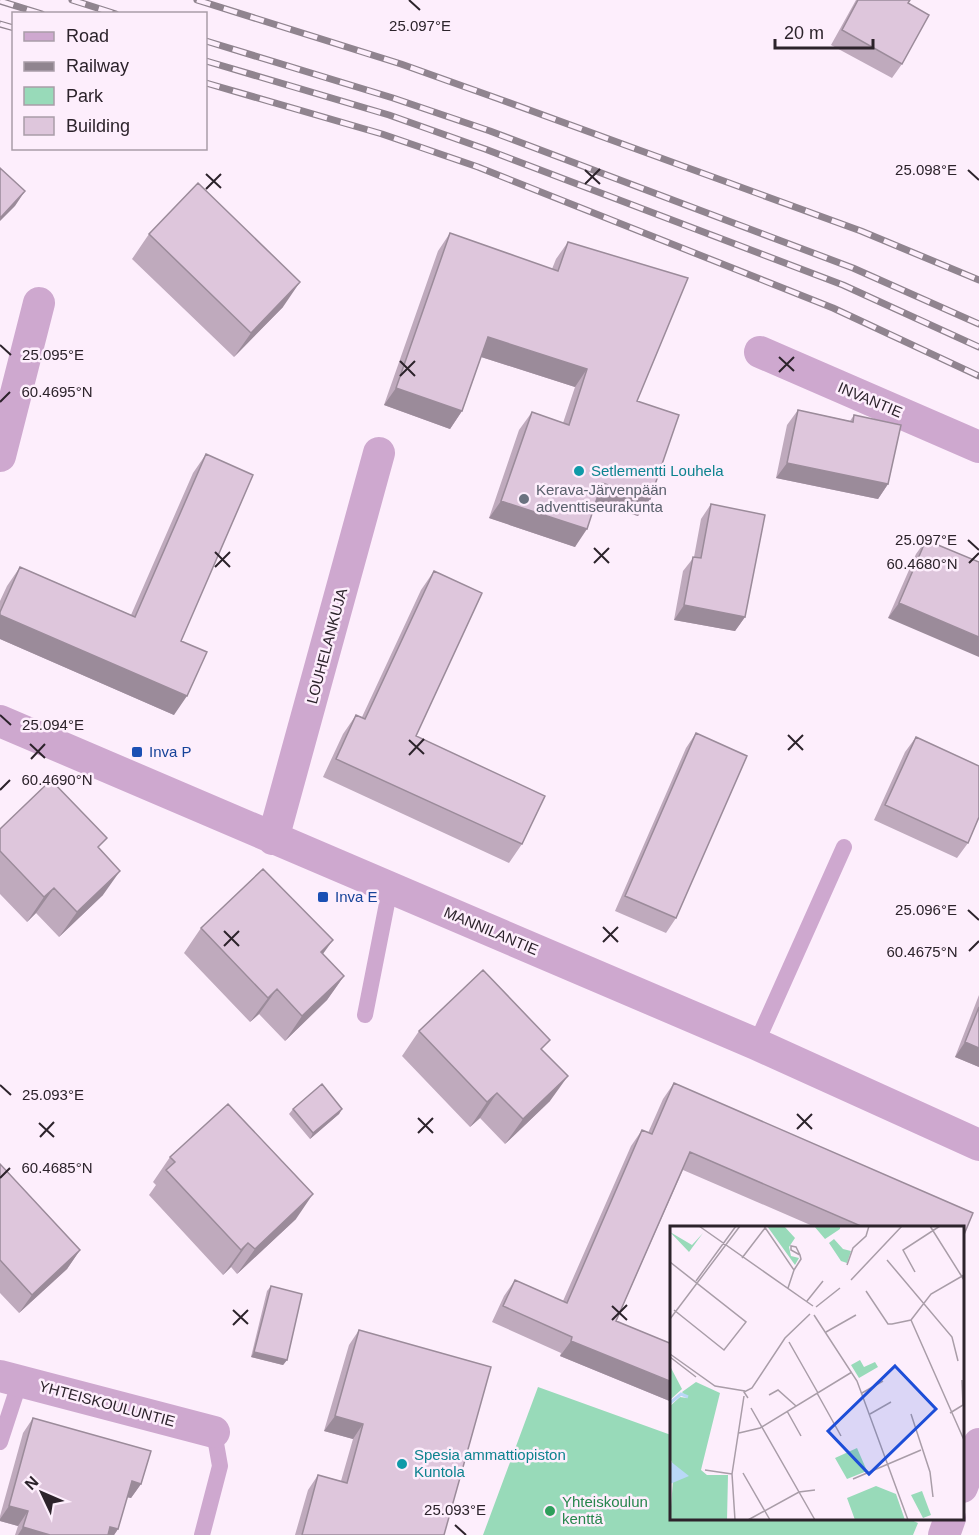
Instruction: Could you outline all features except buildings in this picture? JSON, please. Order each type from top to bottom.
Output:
[{"type":"street","points":[[0,456],[39,303]]},
{"type":"street","name":"INVANTIE","points":[[760,352],[979,447]]},
{"type":"street","name":"LOUHELANKUJA","points":[[273,838],[380,453]]},
{"type":"street","name":"MANNILANTIE","points":[[0,721],[756,1044],[979,1145]]},
{"type":"street","name":"YHTEISKOULUNTIE","points":[[10,1378],[214,1432]]},
{"type":"street","points":[[964,1484],[979,1444]]},
{"type":"street","points":[[944,1535],[949,1520]]},
{"type":"lane","points":[[756,1044],[844,847]]},
{"type":"lane","points":[[365,1015],[390,888]]},
{"type":"lane","points":[[0,1442],[10,1378]]},
{"type":"lane","points":[[202,1535],[220,1466],[214,1432]]},
{"type":"green space","points":[[538,1387],[670,1435],[670,1520],[911,1520],[918,1523],[913,1535],[483,1535]]},
{"type":"railway","points":[[72,0],[110,12]]},
{"type":"railway","points":[[197,0],[401,64],[499,99],[861,231],[979,280]]},
{"type":"railway","points":[[0,1],[36,12]]},
{"type":"railway","points":[[0,24],[12,27]]},
{"type":"railway","points":[[207,41],[393,98],[490,131],[853,268],[979,324]]},
{"type":"railway","points":[[207,61],[389,115],[485,149],[843,285],[979,347]]},
{"type":"railway","points":[[207,83],[382,134],[478,167],[833,308],[979,376]]},
{"type":"place","name":"Setlementti Louhela","points":[[579,471]]},
{"type":"place","name":"Kerava-Järvenpään adventtiseurakunta","points":[[524,499]]},
{"type":"place","name":"Inva P","points":[[137,752]]},
{"type":"place","name":"Inva E","points":[[323,897]]},
{"type":"place","name":"Spesia ammattiopiston Kuntola","points":[[402,1464]]},
{"type":"place","name":"Yhteiskoulun kenttä","points":[[550,1511]]}]
